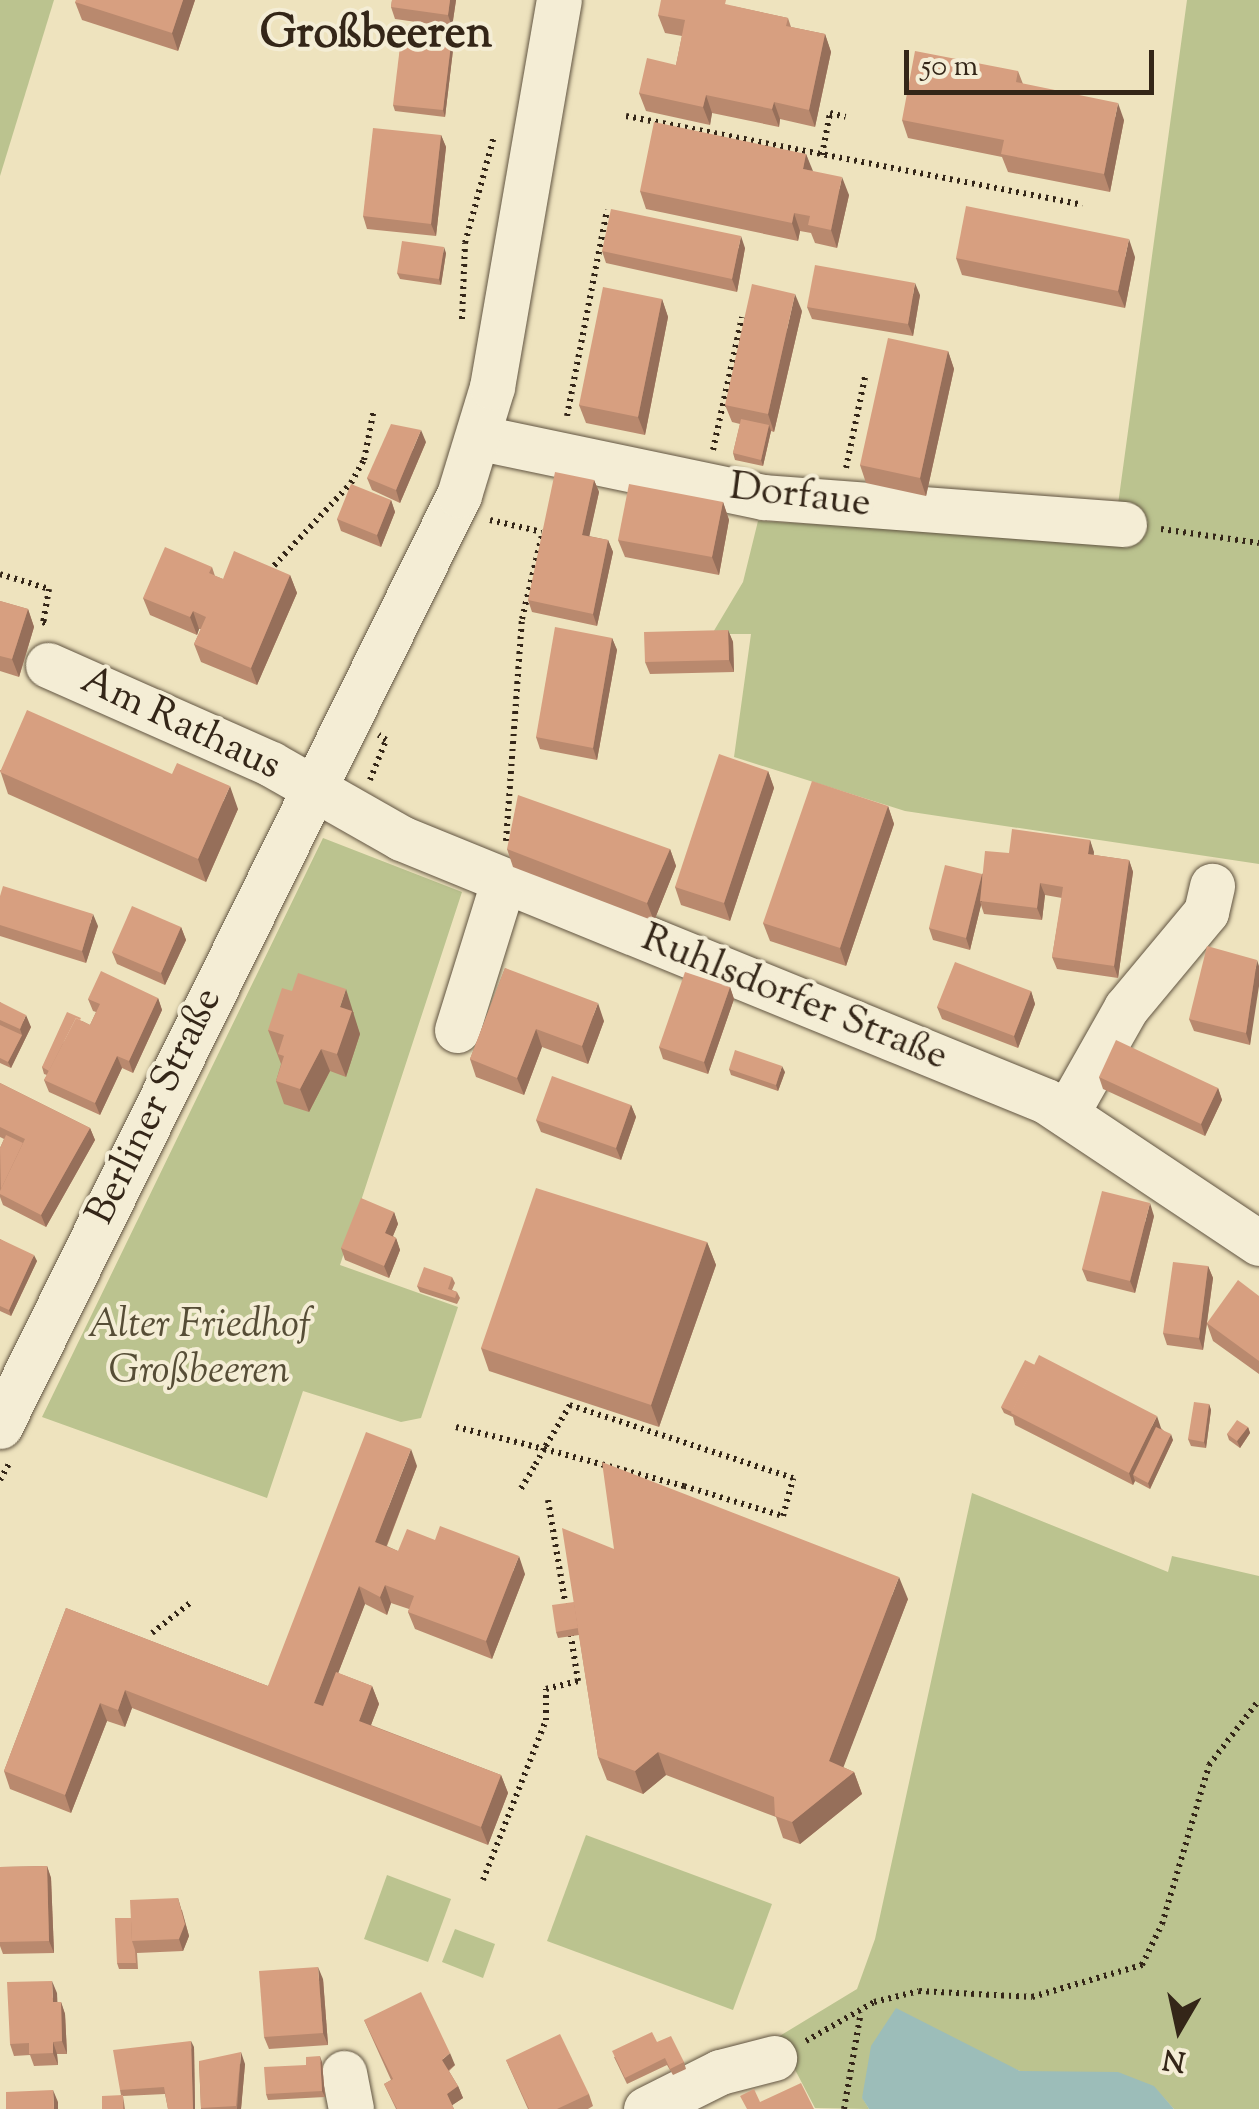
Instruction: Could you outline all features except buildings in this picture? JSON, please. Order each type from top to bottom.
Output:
[{"type":"street","points":[[311,787],[460,495],[480,438],[559,0]]},
{"type":"street","name":"Dorfaue","points":[[480,438],[705,485],[838,503],[1124,524]]},
{"type":"street","name":"Am Rathaus","points":[[54,647],[311,787]]},
{"type":"street","name":"Ruhlsdorfer Straße","points":[[311,787],[401,838],[1066,1114],[1259,1243]]},
{"type":"street","name":"Berliner Straße","points":[[0,1426],[311,787]]},
{"type":"street","points":[[457,1030],[503,882]]},
{"type":"street","points":[[1066,1114],[1126,1008],[1206,912],[1212,886]]},
{"type":"street","points":[[646,2109],[720,2072],[774,2058]]},
{"type":"path","points":[[822,155],[830,113],[846,117]]},
{"type":"path","points":[[626,116],[1082,205]]},
{"type":"path","points":[[461,338],[465,244],[497,130]]},
{"type":"path","points":[[560,456],[607,210]]},
{"type":"path","points":[[705,485],[742,317]]},
{"type":"path","points":[[838,503],[865,378]]},
{"type":"path","points":[[250,565],[268,572],[351,483],[364,460],[374,409]]},
{"type":"path","points":[[503,882],[522,619],[547,513]]},
{"type":"path","points":[[485,519],[542,532]]},
{"type":"path","points":[[1124,524],[1259,543]]},
{"type":"path","points":[[0,574],[49,589],[43,622],[54,647]]},
{"type":"path","points":[[456,1428],[544,1449],[783,1516],[792,1478],[570,1405],[544,1449],[520,1490]]},
{"type":"path","points":[[483,1880],[546,1720],[546,1689],[578,1680],[548,1500]]},
{"type":"path","points":[[152,1633],[190,1603]]},
{"type":"path","points":[[774,2058],[861,2010],[919,1991],[1032,1997],[1142,1965],[1162,1924],[1210,1765],[1259,1700]]},
{"type":"path","points":[[844,2109],[861,2010]]},
{"type":"green space","points":[[0,0],[54,0],[0,176]]},
{"type":"green space","points":[[1187,0],[1259,0],[1259,864],[905,811],[734,757],[751,634],[712,634],[743,582],[758,521],[1113,541]]},
{"type":"green space","name":"Alter Friedhof Großbeeren","points":[[323,838],[462,892],[340,1265],[458,1307],[421,1418],[401,1422],[303,1391],[267,1498],[42,1417]]},
{"type":"green space","points":[[972,1493],[1168,1572],[1172,1556],[1259,1576],[1259,2109],[1174,2109],[1153,2086],[1020,2071],[970,2051],[862,2097],[869,2109],[815,2108],[778,2037],[857,1989],[875,1939]]},
{"type":"green space","points":[[586,1835],[772,1904],[733,2010],[547,1941]]},
{"type":"green space","points":[[387,1875],[451,1899],[428,1962],[364,1939]]},
{"type":"green space","points":[[455,1929],[495,1944],[483,1978],[442,1962]]},
{"type":"water","points":[[896,2008],[1020,2071],[1118,2072],[1154,2086],[1174,2109],[869,2109],[862,2098],[871,2046]]},
{"type":"district","name":"Großbeeren","points":[[376,36]]}]
